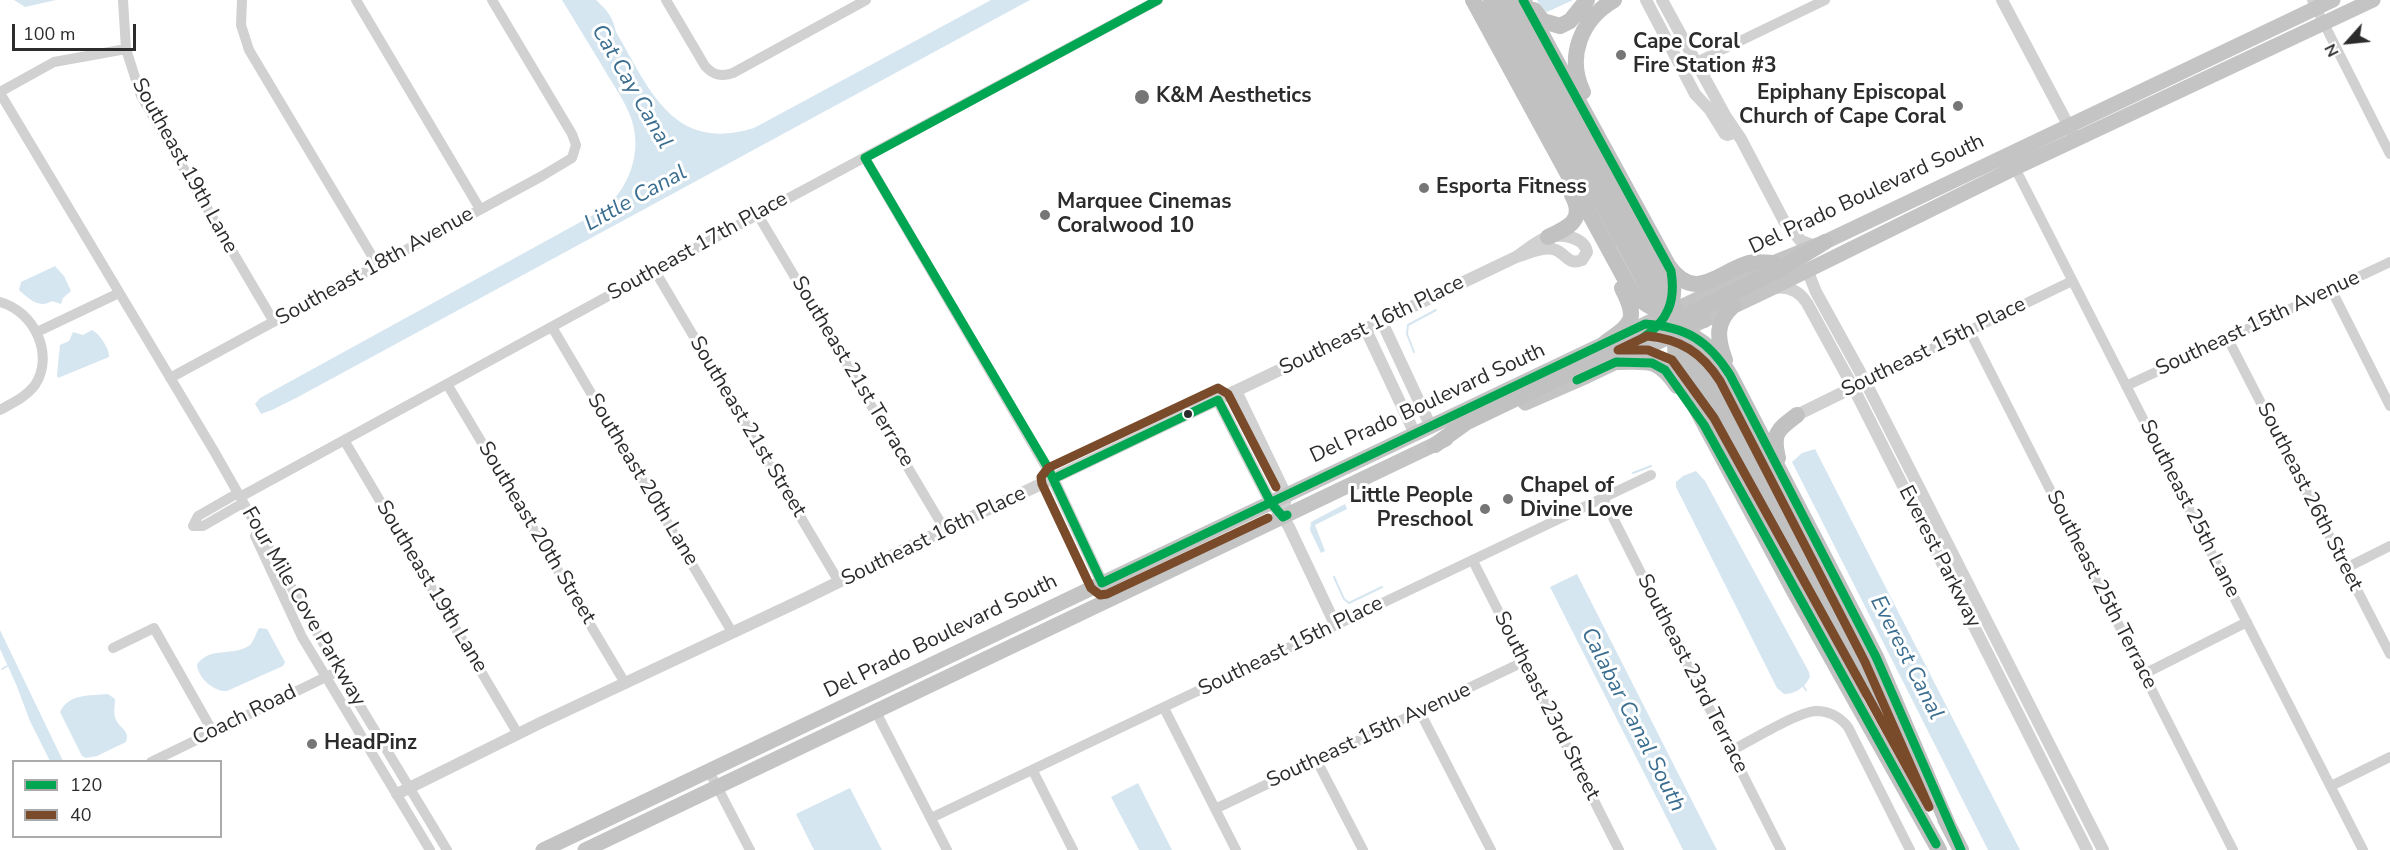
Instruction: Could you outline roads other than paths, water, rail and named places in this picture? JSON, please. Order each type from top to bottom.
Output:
[{"type":"highway","points":[[1466,0],[1503,56]]},
{"type":"highway","points":[[1473,0],[1588,211],[1594,236],[1632,310],[1631,318],[1625,327],[1606,342]]},
{"type":"highway","points":[[1491,0],[1623,244],[1718,404],[1961,850]]},
{"type":"highway","points":[[1507,0],[1623,244],[1628,286],[1637,297],[1662,318],[1712,348],[1730,375],[1876,657],[1949,827]]},
{"type":"highway","points":[[1526,0],[1543,21],[1560,26],[1570,21],[1587,0]]},
{"type":"highway","points":[[1436,445],[1467,422],[1642,338],[1662,318],[1673,302],[1674,286],[1667,263],[1526,0]]},
{"type":"highway","points":[[1614,0],[1600,10],[1584,28],[1576,53],[1576,73],[1581,89],[1639,197],[1645,222]]},
{"type":"highway","points":[[1537,118],[1548,152],[1577,208],[1576,216],[1570,226],[1548,237]]},
{"type":"highway","points":[[1588,211],[1623,244],[1625,271],[1641,271],[1652,264],[1657,253],[1654,238]]},
{"type":"highway","points":[[1820,244],[1784,267],[1697,310],[1682,328],[1674,350],[1676,371],[1940,850]]},
{"type":"highway","points":[[1667,263],[1682,279],[1700,284],[1749,263],[1773,263]]},
{"type":"highway","points":[[1730,375],[1719,339],[1721,319],[1733,306]]},
{"type":"highway","points":[[1682,328],[1704,320]]},
{"type":"highway","points":[[1616,362],[1646,362],[1662,367],[1704,425]]},
{"type":"highway","points":[[1704,425],[1690,387],[1694,378],[1703,372],[1715,371],[1724,375],[1739,391]]},
{"type":"highway","points":[[1718,404],[1940,850]]},
{"type":"highway","points":[[1747,408],[1770,422],[1797,415]]},
{"type":"highway","points":[[1780,471],[1775,436],[1797,415]]},
{"type":"main road","name":"Del Prado Boulevard South","points":[[543,850],[1606,342],[1662,318],[1773,263],[1820,244],[2314,4],[2333,0]]},
{"type":"main road","name":"Del Prado Boulevard South","points":[[1704,320],[2014,168],[2373,0]]},
{"type":"main road","name":"Del Prado Boulevard South","points":[[585,850],[1283,517],[1616,362],[1682,328]]},
{"type":"main road","points":[[1030,638],[1053,618],[1089,601],[1100,591],[1102,583]]},
{"type":"main road","points":[[876,712],[880,702],[886,696],[930,673],[950,656]]},
{"type":"street","name":"Southeast 19th Lane","points":[[123,0],[126,49],[133,76],[150,113],[274,322]]},
{"type":"street","points":[[242,0],[241,25],[249,50],[378,266]]},
{"type":"street","points":[[356,0],[480,209]]},
{"type":"street","name":"Southeast 18th Avenue","points":[[170,378],[572,158],[575,140],[569,127],[492,0]]},
{"type":"street","points":[[666,0],[708,69],[720,75],[733,73],[866,0]]},
{"type":"street","name":"Southeast 17th Place","points":[[238,499],[1158,0]]},
{"type":"street","points":[[1646,0],[1695,94],[1710,110],[1725,134],[1736,132]]},
{"type":"street","points":[[1662,0],[1789,228],[1801,242],[1820,244]]},
{"type":"street","points":[[1682,69],[1825,0]]},
{"type":"street","points":[[2002,0],[2076,140]]},
{"type":"street","points":[[2314,4],[2385,132],[2390,154]]},
{"type":"street","points":[[0,92],[54,62],[126,49]]},
{"type":"street","name":"Four Mile Cove Parkway","points":[[0,92],[180,395],[216,470],[238,499],[447,850]]},
{"type":"street","points":[[865,158],[1053,479],[1102,583]]},
{"type":"street","name":"Southeast 25th Lane","points":[[2014,168],[2363,850]]},
{"type":"street","name":"Southeast 21st Terrace","points":[[758,215],[945,530]]},
{"type":"street","points":[[1516,257],[1548,237]]},
{"type":"street","name":"Southeast 16th Place","points":[[397,794],[1516,257],[1547,248],[1557,250],[1570,262],[1579,262],[1586,256],[1585,244],[1578,239],[1548,237]]},
{"type":"street","name":"Southeast 15th Avenue","points":[[2126,386],[2390,261]]},
{"type":"street","name":"Everest Parkway","points":[[1810,268],[1810,277],[1816,292],[1865,381],[2103,850]]},
{"type":"street","name":"Southeast 21st Street","points":[[655,271],[839,582]]},
{"type":"street","name":"Southeast 15th Place","points":[[1797,415],[2072,281]]},
{"type":"street","name":"Everest Parkway","points":[[1772,288],[1791,289],[1804,298],[1853,387],[2087,850]]},
{"type":"street","points":[[2331,290],[2390,406]]},
{"type":"street","points":[[37,332],[119,293]]},
{"type":"street","points":[[0,302],[19,312],[37,332],[41,345],[42,368],[36,384],[25,396],[0,410]]},
{"type":"street","points":[[1382,322],[1431,427]]},
{"type":"street","name":"Southeast 20th Lane","points":[[552,327],[732,632]]},
{"type":"street","points":[[1366,330],[1415,434]]},
{"type":"street","name":"Southeast 25th Terrace","points":[[1969,330],[2233,850]]},
{"type":"street","name":"Southeast 26th Street","points":[[2228,339],[2390,654]]},
{"type":"street","name":"Southeast 20th Street","points":[[447,384],[625,683]]},
{"type":"street","points":[[1236,391],[1286,495],[1283,517]]},
{"type":"street","points":[[1218,400],[1270,503],[1283,517],[1335,624]]},
{"type":"street","name":"Southeast 19th Lane","points":[[344,440],[518,734]]},
{"type":"street","name":"Southeast 15th Place","points":[[931,818],[1651,475]]},
{"type":"street","name":"Southeast 23rd Terrace","points":[[1603,498],[1781,850]]},
{"type":"street","name":"Four Mile Cove Parkway","points":[[238,499],[302,637],[430,850]]},
{"type":"street","points":[[2346,568],[2390,546]]},
{"type":"street","name":"Southeast 23rd Street","points":[[1473,561],[1619,850]]},
{"type":"street","points":[[2144,674],[2247,622]]},
{"type":"street","points":[[112,648],[154,628],[213,732]]},
{"type":"street","points":[[1984,648],[1997,642]]},
{"type":"street","name":"Southeast 15th Avenue","points":[[1215,809],[1523,662]]},
{"type":"street","name":"Coach Road","points":[[155,760],[339,671]]},
{"type":"street","points":[[1164,708],[1236,850]]},
{"type":"street","points":[[1731,751],[1806,713],[1820,711],[1835,716],[1848,727],[1910,850]]},
{"type":"street","points":[[876,712],[947,850]]},
{"type":"street","points":[[1420,712],[1491,850]]},
{"type":"street","points":[[2331,786],[2390,757]]},
{"type":"street","points":[[1317,761],[1363,850]]},
{"type":"street","points":[[709,771],[750,850]]},
{"type":"street","points":[[1033,771],[1073,850]]},
{"type":"water","points":[[14,0],[56,0],[25,7]]},
{"type":"water","points":[[562,0],[596,0],[609,14],[616,32],[641,75],[667,111],[684,124],[703,132],[726,133],[754,128],[991,0],[1030,0],[298,397],[261,414],[255,404],[260,398],[604,209],[613,201],[626,180],[634,157],[635,133],[632,121],[622,99]]},
{"type":"water","points":[[1537,0],[1573,0],[1547,12],[1541,8]]},
{"type":"water","points":[[55,266],[64,276],[71,291],[63,298],[61,304],[52,301],[38,303],[30,300],[19,290],[21,282]]},
{"type":"water","points":[[92,330],[104,342],[109,357],[58,378],[60,345],[69,341],[73,332],[83,335]]},
{"type":"water","name":"Everest Canal","points":[[1815,449],[2020,850],[1988,850],[1792,462],[1802,453]]},
{"type":"water","points":[[1696,471],[1705,481],[1809,672],[1808,681],[1796,691],[1784,694],[1777,688],[1676,487],[1676,482],[1683,476]]},
{"type":"water","points":[[1345,504],[1347,509],[1315,525],[1325,551],[1321,553],[1310,530],[1311,522]]},
{"type":"water","name":"Calabar Canal South","points":[[1577,574],[1717,850],[1683,850],[1550,587]]},
{"type":"water","points":[[259,628],[267,629],[285,662],[283,666],[227,691],[212,687],[200,675],[197,665],[202,659],[214,653],[244,649],[250,645]]},
{"type":"water","points":[[0,630],[63,760],[50,760],[30,721],[0,649]]},
{"type":"water","points":[[108,694],[115,699],[115,717],[126,733],[126,742],[97,756],[86,758],[82,756],[60,712],[74,698]]},
{"type":"water","points":[[1138,783],[1172,850],[1139,850],[1111,797]]},
{"type":"water","points":[[850,788],[882,850],[814,850],[796,814]]},
{"type":"waterway","points":[[1414,352],[1407,334],[1408,325],[1436,310]]},
{"type":"waterway","points":[[1633,473],[1651,466]]},
{"type":"waterway","points":[[1334,577],[1344,599],[1349,603],[1382,587]]},
{"type":"waterway","points":[[2,669],[7,666]]},
{"type":"waterway","points":[[1803,686],[1806,690]]},
{"type":"place","name":"Cape Coral Fire Station #3","points":[[1621,55]]},
{"type":"place","name":"K&M Aesthetics","points":[[1142,97]]},
{"type":"place","name":"Epiphany Episcopal Church of Cape Coral","points":[[1958,106]]},
{"type":"place","name":"Esporta Fitness","points":[[1424,188]]},
{"type":"place","name":"Marquee Cinemas Coralwood 10","points":[[1045,215]]},
{"type":"place","name":"Chapel of Divine Love","points":[[1508,499]]},
{"type":"place","name":"Little People Preschool","points":[[1485,509]]},
{"type":"place","name":"HeadPinz","points":[[312,744]]},
{"type":"water label","name":"Cat Cay Canal","points":[[631,87]]},
{"type":"water label","name":"Little Canal","points":[[636,199]]}]
